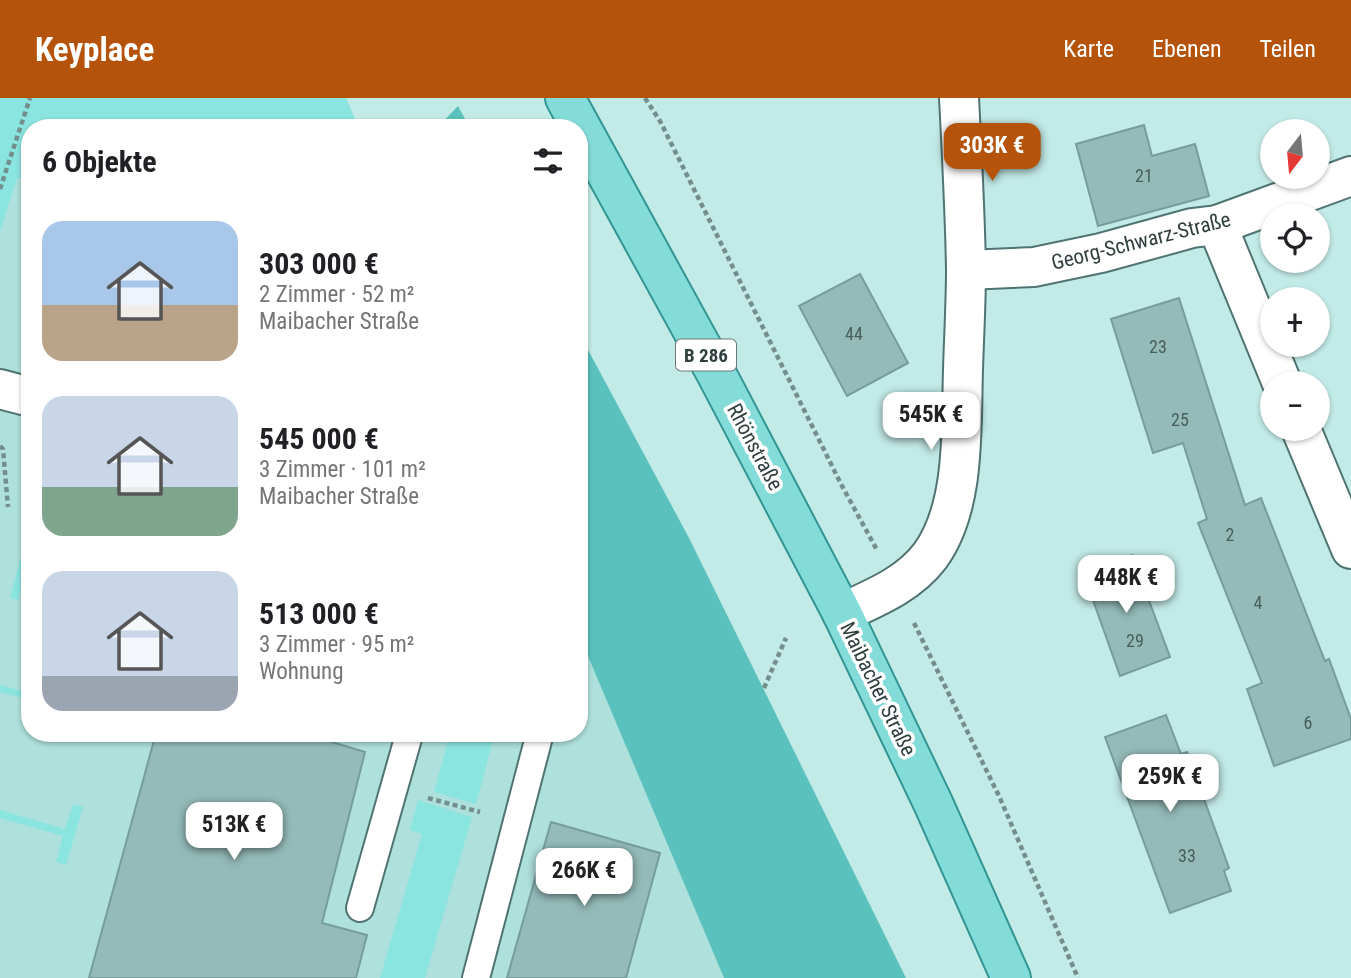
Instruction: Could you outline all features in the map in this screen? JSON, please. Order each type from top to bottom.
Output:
[{"type":"main road","name":"Rhönstraße","points":[[565,98],[576,119]]},
{"type":"main road","name":"Rhönstraße","points":[[588,140],[709,361],[842,614]]},
{"type":"main road","name":"Maibacher Straße","points":[[842,614],[933,803],[1011,978]]},
{"type":"street","name":"Maibacher Straße","points":[[842,614],[897,587],[917,571],[931,555],[953,507],[961,452],[966,270],[959,98]]},
{"type":"street","name":"Georg-Schwarz-Straße","points":[[966,270],[1034,267],[1101,253],[1192,228],[1217,225],[1351,176]]},
{"type":"street","points":[[1217,225],[1277,371]]},
{"type":"street","points":[[0,389],[21,395]]},
{"type":"street","points":[[1306,441],[1351,549]]},
{"type":"lane","points":[[360,908],[407,742]]},
{"type":"lane","points":[[476,978],[538,742]]},
{"type":"path","points":[[23,119],[30,98]]},
{"type":"path","points":[[645,98],[660,121],[842,486],[897,587],[999,796],[1078,978]]},
{"type":"path","points":[[0,189],[21,125]]},
{"type":"path","points":[[0,446],[3,449],[8,507]]},
{"type":"path","points":[[764,688],[786,638]]},
{"type":"path","points":[[417,795],[472,810]]},
{"type":"shaded area","points":[[0,98],[346,98],[355,119],[21,119],[21,179],[17,178],[0,232]]},
{"type":"shaded area","points":[[458,106],[465,119],[446,119]]},
{"type":"shaded area","points":[[17,178],[21,179],[21,742],[588,742],[588,656],[724,978],[0,978],[0,232]]},
{"type":"shaded area","points":[[588,350],[689,538],[906,978],[724,978],[588,656]]},
{"type":"shaded area","points":[[21,555],[21,589],[18,600],[10,598]]},
{"type":"shaded area","points":[[0,685],[21,691],[21,698],[0,692]]},
{"type":"shaded area","points":[[448,742],[493,742],[476,804],[434,792]]},
{"type":"shaded area","points":[[418,800],[472,817],[425,978],[380,978],[422,834],[410,830]]},
{"type":"shaded area","points":[[73,804],[83,807],[66,865],[56,862],[63,836],[0,818],[0,810],[65,829]]},
{"type":"building","points":[[1144,125],[1152,156],[1195,144],[1209,196],[1098,226],[1076,144]]},
{"type":"building","points":[[860,274],[908,363],[847,396],[799,306]]},
{"type":"building","points":[[1179,298],[1245,505],[1261,498],[1325,661],[1329,659],[1351,719],[1351,739],[1274,766],[1247,689],[1262,683],[1198,523],[1207,519],[1183,443],[1153,453],[1111,319]]},
{"type":"building","points":[[1132,555],[1170,657],[1120,676],[1083,572]]},
{"type":"building","points":[[1166,715],[1181,754],[1187,752],[1229,868],[1224,871],[1231,891],[1170,913],[1105,737]]},
{"type":"building","points":[[154,742],[332,742],[365,752],[322,923],[367,935],[356,978],[89,978]]},
{"type":"building","points":[[551,822],[660,853],[626,978],[507,978]]}]
